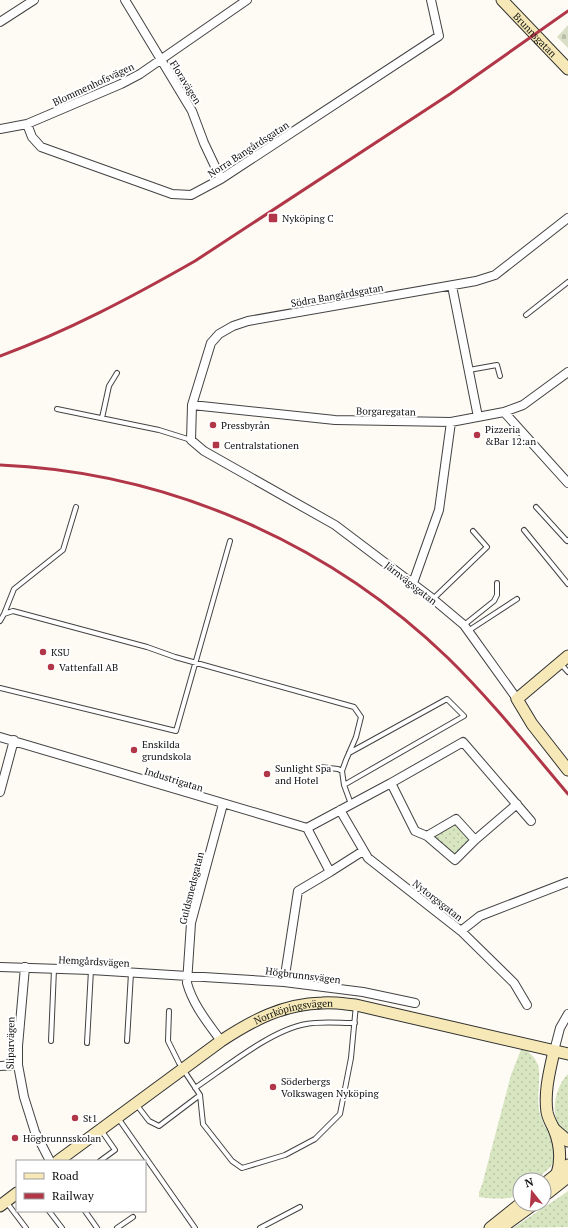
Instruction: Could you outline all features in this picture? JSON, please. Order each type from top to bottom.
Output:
[{"type":"main road","name":"Brunnsgatan","points":[[502,0],[568,69]]},
{"type":"main road","name":"Brunnsgatan","points":[[511,0],[568,61]]},
{"type":"main road","points":[[517,699],[564,660]]},
{"type":"main road","name":"Järnvägsgatan","points":[[517,699],[532,724],[568,770]]},
{"type":"main road","name":"Norrköpingsvägen","points":[[59,1160],[246,1025],[277,1011],[300,1005],[322,1003],[356,1005],[568,1054]]},
{"type":"main road","points":[[554,1050],[546,1098],[547,1113],[559,1144],[561,1155],[560,1165],[563,1179]]},
{"type":"main road","points":[[554,1129],[568,1141]]},
{"type":"main road","points":[[552,1189],[563,1179],[568,1165]]},
{"type":"main road","points":[[552,1182],[563,1179]]},
{"type":"main road","points":[[3,1204],[16,1194]]},
{"type":"main road","points":[[490,1228],[512,1210]]},
{"type":"main road","points":[[501,1228],[523,1212]]},
{"type":"street","points":[[0,22],[34,0]]},
{"type":"street","name":"Floravägen","points":[[125,0],[192,111],[204,143],[221,179]]},
{"type":"street","name":"Blommenhofsvägen","points":[[0,129],[27,124],[121,84],[140,74],[247,0]]},
{"type":"street","name":"Norra Bangårdsgatan","points":[[27,124],[32,137],[40,148],[172,194],[191,195],[221,179],[439,36],[431,0]]},
{"type":"street","name":"Södra Bangårdsgatan","points":[[191,440],[192,405],[210,343],[219,334],[233,326],[248,321],[452,286],[495,275],[568,218]]},
{"type":"street","points":[[452,286],[478,417]]},
{"type":"street","name":"Borgaregatan","points":[[192,405],[335,420],[451,422],[504,412],[523,405],[568,372]]},
{"type":"street","points":[[504,412],[568,483]]},
{"type":"street","points":[[413,583],[439,510],[451,422]]},
{"type":"street","name":"Järnvägsgatan","points":[[191,440],[204,451],[335,525],[413,583],[466,628],[517,699]]},
{"type":"street","name":"Industrigatan","points":[[0,736],[307,828]]},
{"type":"street","points":[[0,792],[14,740]]},
{"type":"street","points":[[330,872],[307,828],[463,742],[531,821]]},
{"type":"street","points":[[391,783],[415,831],[427,836],[455,860],[475,840],[517,804]]},
{"type":"street","name":"Guldsmedsgatan","points":[[222,1041],[204,1018],[187,983],[191,924],[223,804]]},
{"type":"street","name":"Nytorgsgatan","points":[[340,810],[368,858],[461,931],[514,983],[527,1005]]},
{"type":"street","points":[[427,836],[456,819],[475,840]]},
{"type":"street","points":[[284,982],[298,892],[363,851]]},
{"type":"street","points":[[461,931],[480,916],[568,882]]},
{"type":"street","name":"Hemgårdsvägen","points":[[0,967],[54,968],[188,976]]},
{"type":"street","name":"Sliparvägen","points":[[25,967],[18,1046],[18,1065],[24,1097],[33,1125],[50,1160]]},
{"type":"street","name":"Högbrunnsvägen","points":[[188,976],[284,982],[363,992],[415,1003]]},
{"type":"street","points":[[554,1050],[560,1028],[568,1015]]},
{"type":"street","points":[[0,1066],[18,1065]]},
{"type":"lane","points":[[526,315],[568,282]]},
{"type":"lane","points":[[469,370],[497,365],[500,376]]},
{"type":"lane","points":[[102,418],[109,386],[117,372]]},
{"type":"lane","points":[[57,409],[159,430],[191,440]]},
{"type":"lane","points":[[0,621],[14,589],[63,550],[76,507]]},
{"type":"lane","points":[[536,507],[567,541],[568,540]]},
{"type":"lane","points":[[524,530],[568,584]]},
{"type":"lane","points":[[433,599],[487,547],[473,531]]},
{"type":"lane","points":[[0,688],[176,731],[230,541]]},
{"type":"lane","points":[[466,628],[494,601],[497,595],[497,583]]},
{"type":"lane","points":[[466,628],[488,617],[517,599]]},
{"type":"lane","points":[[4,614],[13,611],[147,647],[354,707],[361,718],[356,738],[342,771],[344,784],[351,804]]},
{"type":"lane","points":[[564,660],[568,672]]},
{"type":"lane","points":[[344,784],[464,716],[447,699],[349,753]]},
{"type":"lane","points":[[320,767],[338,769],[342,771]]},
{"type":"lane","points":[[51,1041],[54,968]]},
{"type":"lane","points":[[87,1043],[91,970]]},
{"type":"lane","points":[[127,1041],[131,973]]},
{"type":"lane","points":[[169,1011],[168,1041],[183,1070],[200,1095],[203,1124],[232,1161],[242,1168],[285,1155],[315,1139],[340,1114],[351,1058],[356,1005]]},
{"type":"lane","points":[[195,1088],[253,1048],[287,1029],[305,1024],[324,1022],[355,1023]]},
{"type":"lane","points":[[136,1104],[149,1121],[160,1126],[200,1095]]},
{"type":"lane","points":[[117,1118],[195,1228]]},
{"type":"lane","points":[[101,1130],[115,1150],[101,1160]]},
{"type":"lane","points":[[3,1204],[26,1228]]},
{"type":"lane","points":[[260,1228],[300,1207]]},
{"type":"lane","points":[[50,1212],[62,1228]]},
{"type":"lane","points":[[86,1212],[97,1228]]},
{"type":"lane","points":[[117,1228],[133,1217]]},
{"type":"green space","points":[[568,25],[568,48],[557,37]]},
{"type":"green space","points":[[455,823],[471,839],[455,854],[434,838],[434,835]]},
{"type":"green space","points":[[522,1047],[532,1055],[538,1065],[538,1095],[540,1114],[554,1146],[555,1157],[553,1164],[545,1172],[512,1172],[512,1197],[479,1197],[479,1192],[511,1075]]},
{"type":"green space","points":[[568,1074],[568,1134],[557,1122],[555,1108],[557,1092]]},
{"type":"green space","points":[[568,1191],[568,1227],[513,1228],[537,1212],[552,1212],[552,1202]]},
{"type":"railway","points":[[0,356],[50,336],[99,313],[148,288],[195,261],[450,94],[568,11]]},
{"type":"railway","points":[[0,465],[62,471],[124,482],[183,499],[242,521],[298,548],[351,580],[401,617],[448,658],[495,707],[568,794]]},
{"type":"place","name":"Nyköping C","points":[[273,218]]},
{"type":"place","name":"Pressbyrån","points":[[213,425]]},
{"type":"place","name":"Pizzeria &Bar 12:an","points":[[477,435]]},
{"type":"place","name":"Centralstationen","points":[[216,445]]},
{"type":"place","name":"KSU","points":[[43,652]]},
{"type":"place","name":"Vattenfall AB","points":[[51,667]]},
{"type":"place","name":"Enskilda grundskola","points":[[134,750]]},
{"type":"place","name":"Sunlight Spa and Hotel","points":[[267,774]]},
{"type":"place","name":"Söderbergs Volkswagen Nyköping","points":[[273,1087]]},
{"type":"place","name":"St1","points":[[75,1118]]},
{"type":"place","name":"Högbrunnsskolan","points":[[15,1138]]}]
